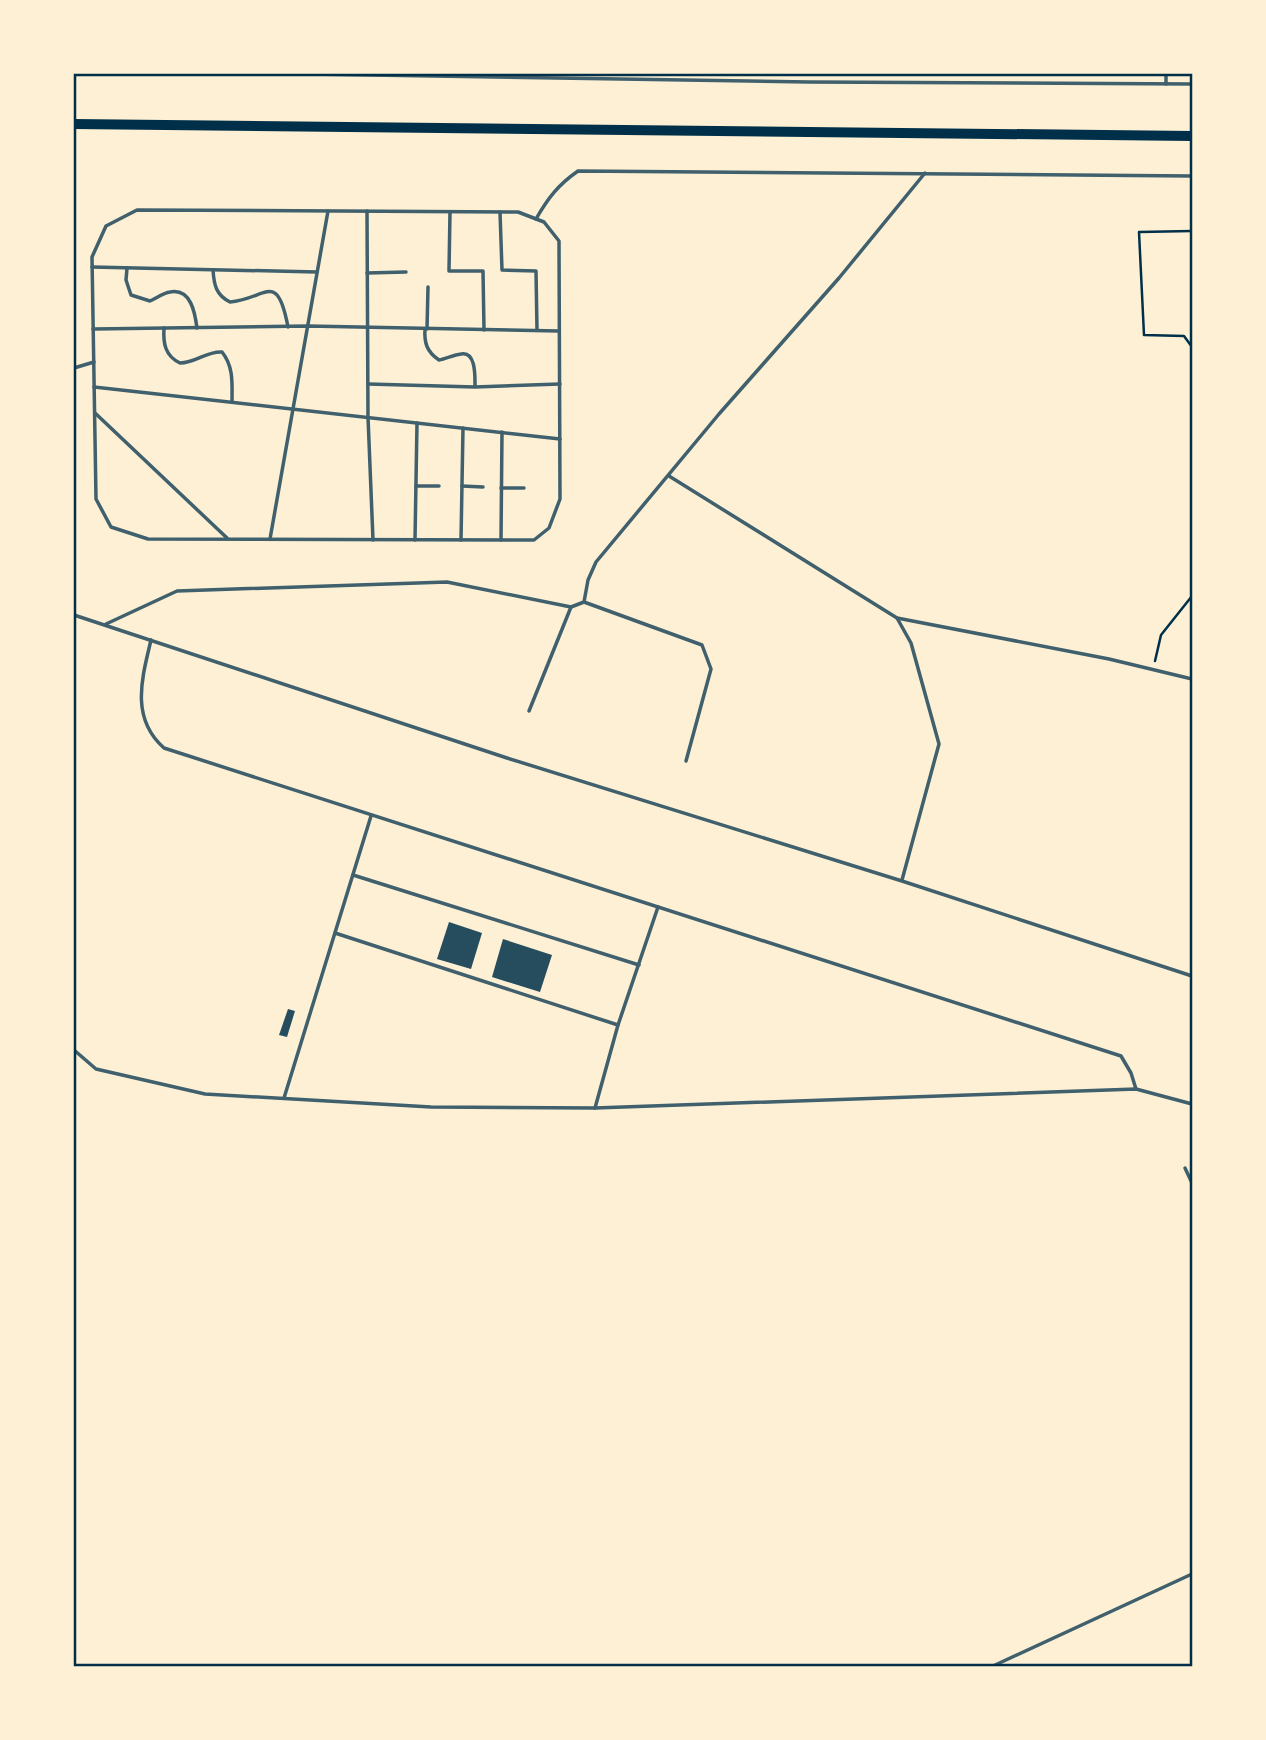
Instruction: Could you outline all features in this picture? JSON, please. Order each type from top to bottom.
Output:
[{"type":"main road","points":[[74,124],[1192,136]]},
{"type":"lane","points":[[308,74],[809,82],[1192,84]]},
{"type":"lane","points":[[809,74],[809,82]]},
{"type":"lane","points":[[1166,74],[1166,84]]},
{"type":"lane","points":[[536,219],[550,194],[578,171],[1192,176]]},
{"type":"lane","points":[[584,602],[588,580],[596,562],[719,414],[839,278],[925,173]]},
{"type":"lane","points":[[137,210],[518,212],[536,219],[544,222],[559,241],[560,499],[549,528],[534,540],[148,539],[111,527],[96,499],[93,329],[92,257],[106,226],[137,210]]},
{"type":"lane","points":[[270,540],[328,211]]},
{"type":"lane","points":[[367,211],[368,417],[373,540]]},
{"type":"lane","points":[[450,212],[449,271],[484,271],[484,330]]},
{"type":"lane","points":[[500,212],[502,270],[536,271],[537,330]]},
{"type":"lane","points":[[92,267],[317,272]]},
{"type":"lane","points":[[127,268],[125,280],[131,295],[150,301],[174,291],[179,293],[188,298],[194,306],[197,328]]},
{"type":"lane","points":[[213,270],[216,291],[222,299],[230,302],[246,299],[262,291],[270,291],[277,296],[285,308],[288,327]]},
{"type":"lane","points":[[368,272],[406,272]]},
{"type":"lane","points":[[428,287],[424,340],[429,352],[439,360],[467,354],[474,364],[475,387]]},
{"type":"lane","points":[[93,329],[308,326],[559,331]]},
{"type":"lane","points":[[164,328],[163,341],[169,355],[180,363],[191,362],[211,351],[222,352],[231,369],[232,402]]},
{"type":"lane","points":[[74,368],[94,362]]},
{"type":"lane","points":[[368,383],[475,387],[559,384]]},
{"type":"lane","points":[[94,387],[560,439]]},
{"type":"lane","points":[[95,412],[228,539]]},
{"type":"lane","points":[[415,540],[417,423]]},
{"type":"lane","points":[[461,540],[463,428]]},
{"type":"lane","points":[[501,540],[502,432]]},
{"type":"lane","points":[[668,476],[897,618],[1192,679]]},
{"type":"lane","points":[[416,486],[439,486]]},
{"type":"lane","points":[[462,486],[483,487]]},
{"type":"lane","points":[[501,488],[524,488]]},
{"type":"lane","points":[[104,624],[177,591],[447,582],[570,607],[584,602],[702,645],[711,669],[686,761]]},
{"type":"lane","points":[[529,710],[570,607]]},
{"type":"lane","points":[[74,615],[507,758],[902,881],[1192,976]]},
{"type":"lane","points":[[897,618],[911,643],[939,744],[902,881]]},
{"type":"lane","points":[[151,639],[140,688],[145,719],[154,739],[164,748],[1121,1056],[1136,1089]]},
{"type":"lane","points":[[284,1098],[372,815]]},
{"type":"lane","points":[[353,874],[639,965]]},
{"type":"lane","points":[[595,1108],[618,1026],[658,907]]},
{"type":"lane","points":[[335,933],[618,1026]]},
{"type":"lane","points":[[74,1050],[96,1069],[205,1094],[430,1107],[595,1108],[1136,1089],[1192,1104]]},
{"type":"lane","points":[[1185,1168],[1192,1183]]},
{"type":"lane","points":[[996,1666],[1192,1574]]},
{"type":"path","points":[[1192,231],[1139,232],[1144,335],[1184,336],[1192,346]]},
{"type":"path","points":[[1153,669],[1161,635],[1192,596]]},
{"type":"building","points":[[449,922],[482,933],[471,969],[437,959]]},
{"type":"building","points":[[503,939],[552,955],[540,992],[492,977]]},
{"type":"building","points":[[288,1009],[295,1011],[287,1037],[279,1035]]}]
